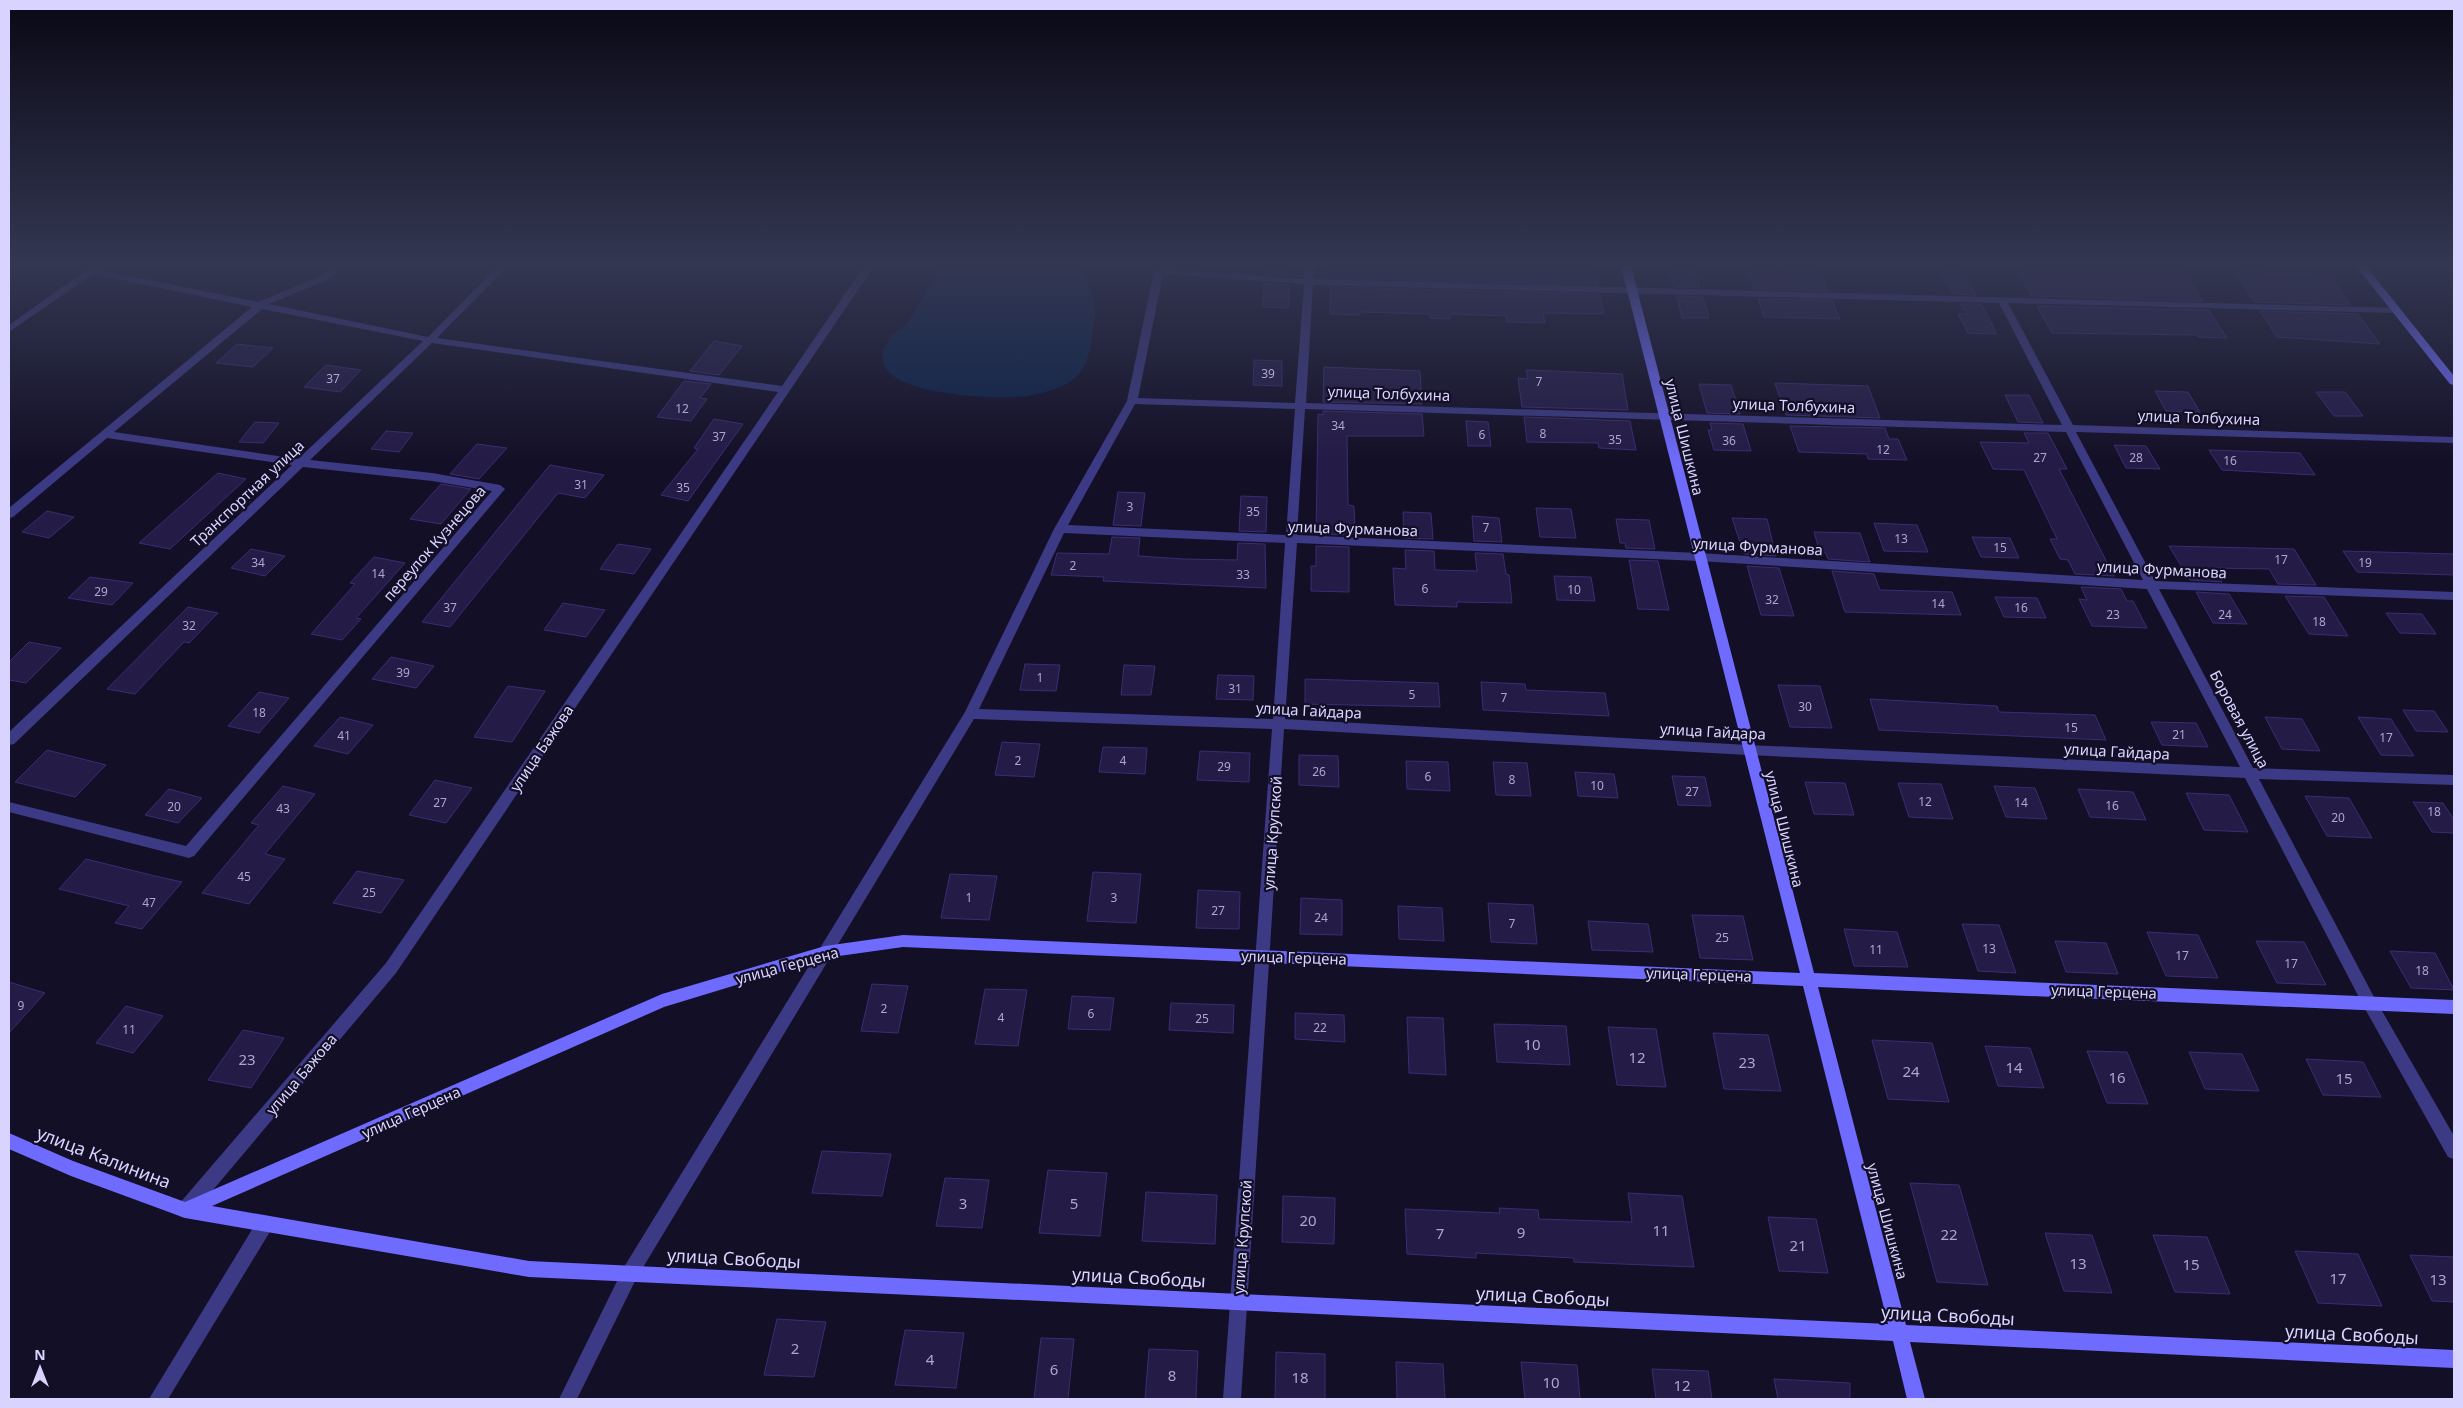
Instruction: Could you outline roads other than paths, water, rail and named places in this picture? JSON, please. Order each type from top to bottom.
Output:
[{"type":"street","points":[[9,514],[229,332]]},
{"type":"street","points":[[389,332],[430,340],[785,390]]},
{"type":"street","name":"Транспортная улица","points":[[9,740],[438,332]]},
{"type":"street","name":"улица Бажова","points":[[185,1210],[391,968],[824,332]]},
{"type":"street","points":[[568,1399],[630,1273],[970,714],[1060,529],[1132,401],[1146,332]]},
{"type":"street","name":"улица Крупской","points":[[1232,1399],[1237,1302],[1264,956],[1305,332]]},
{"type":"street","name":"улица Шишкина","points":[[1642,332],[1748,750],[1901,1332],[1916,1399]]},
{"type":"street","name":"Боровая улица","points":[[2019,332],[2369,1002],[2454,1151]]},
{"type":"street","points":[[2413,332],[2454,382]]},
{"type":"street","name":"улица Толбухина","points":[[1132,401],[2454,440]]},
{"type":"street","name":"переулок Кузнецова","points":[[9,807],[189,852],[500,489],[432,477],[300,464],[105,434]]},
{"type":"street","name":"улица Фурманова","points":[[1060,529],[1292,541],[1699,557],[2151,584],[2454,596]]},
{"type":"street","name":"улица Гайдара","points":[[970,714],[1279,724],[1748,750],[2250,773],[2454,780]]},
{"type":"street","name":"улица Герцена","points":[[185,1210],[662,1001],[825,952],[903,941],[2454,1007]]},
{"type":"street","name":"улица Калинина","points":[[9,1141],[71,1168],[185,1210],[265,1224]]},
{"type":"street","points":[[158,1399],[265,1224]]},
{"type":"street","name":"улица Свободы","points":[[265,1224],[529,1269],[2454,1359]]},
{"type":"water","points":[[897,332],[1092,332],[1087,359],[1075,378],[1061,387],[1050,391],[1019,397],[954,394],[931,390],[894,377],[885,367],[882,352],[891,336]]}]
